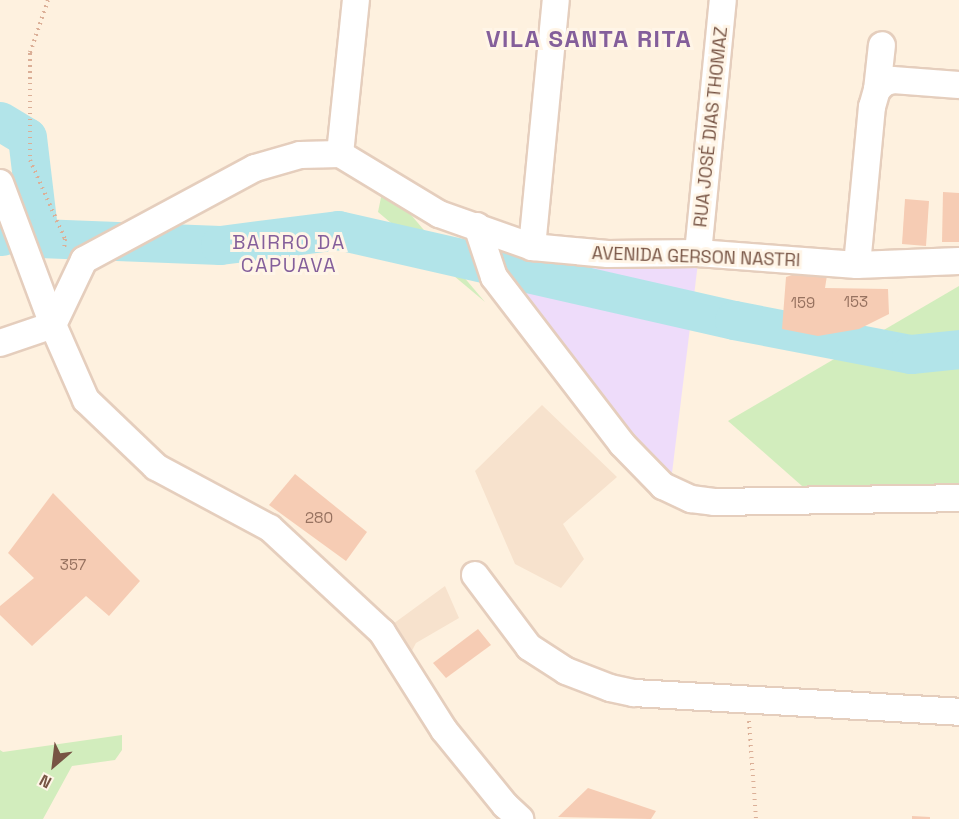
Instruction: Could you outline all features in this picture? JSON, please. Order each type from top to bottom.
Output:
[{"type":"street","points":[[0,343],[53,326],[84,260],[255,168],[300,154],[340,154],[356,0]]},
{"type":"street","points":[[532,247],[556,0]]},
{"type":"street","name":"RUA JOSÉ DIAS THOMAZ","points":[[698,254],[723,0]]},
{"type":"street","points":[[856,265],[872,106],[877,90],[882,45]]},
{"type":"street","points":[[877,90],[884,83],[892,80],[959,86]]},
{"type":"street","name":"AVENIDA GERSON NASTRI","points":[[340,154],[439,214],[532,247],[608,254],[698,254],[856,265],[959,261]]},
{"type":"street","points":[[0,183],[53,326],[86,400],[156,467],[270,528],[382,632],[444,730],[505,805],[520,819]]},
{"type":"street","points":[[477,226],[494,277],[622,444],[663,486],[691,499],[714,502],[959,498]]},
{"type":"street","points":[[475,575],[529,647],[566,671],[610,688],[634,693],[959,712]]},
{"type":"path","points":[[48,0],[30,53],[30,160],[65,239],[62,261]]},
{"type":"path","points":[[747,699],[756,819]]},
{"type":"shaded area","points":[[530,249],[699,255],[670,489],[496,277]]},
{"type":"shaded area","points":[[542,405],[617,477],[563,524],[584,559],[561,588],[515,564],[475,471]]},
{"type":"shaded area","points":[[445,586],[459,618],[416,643],[404,666],[382,632]]},
{"type":"green space","points":[[384,183],[485,302],[378,212]]},
{"type":"green space","points":[[959,286],[959,484],[802,486],[728,421]]},
{"type":"green space","points":[[122,735],[122,750],[115,760],[72,766],[43,819],[0,819],[0,750],[3,752]]},
{"type":"building","points":[[943,192],[959,193],[959,242],[942,242]]},
{"type":"building","points":[[905,199],[929,201],[926,246],[902,244]]},
{"type":"building","points":[[829,263],[825,288],[888,289],[889,314],[859,329],[818,336],[782,329],[786,277]]},
{"type":"building","points":[[295,474],[367,532],[346,561],[269,505]]},
{"type":"building","points":[[53,493],[140,581],[109,616],[86,596],[32,646],[0,615],[0,606],[34,578],[8,553]]},
{"type":"building","points":[[478,629],[491,645],[446,678],[433,663]]},
{"type":"building","points":[[588,788],[656,811],[651,819],[558,817]]},
{"type":"building","points":[[912,816],[930,817],[930,819],[912,819]]},
{"type":"waterway","points":[[0,121],[27,137],[39,238],[220,245],[338,230],[734,320],[911,354],[959,349]]},
{"type":"district","name":"VILA SANTA RITA","points":[[589,39]]},
{"type":"district","name":"BAIRRO DA CAPUAVA","points":[[289,254]]}]
